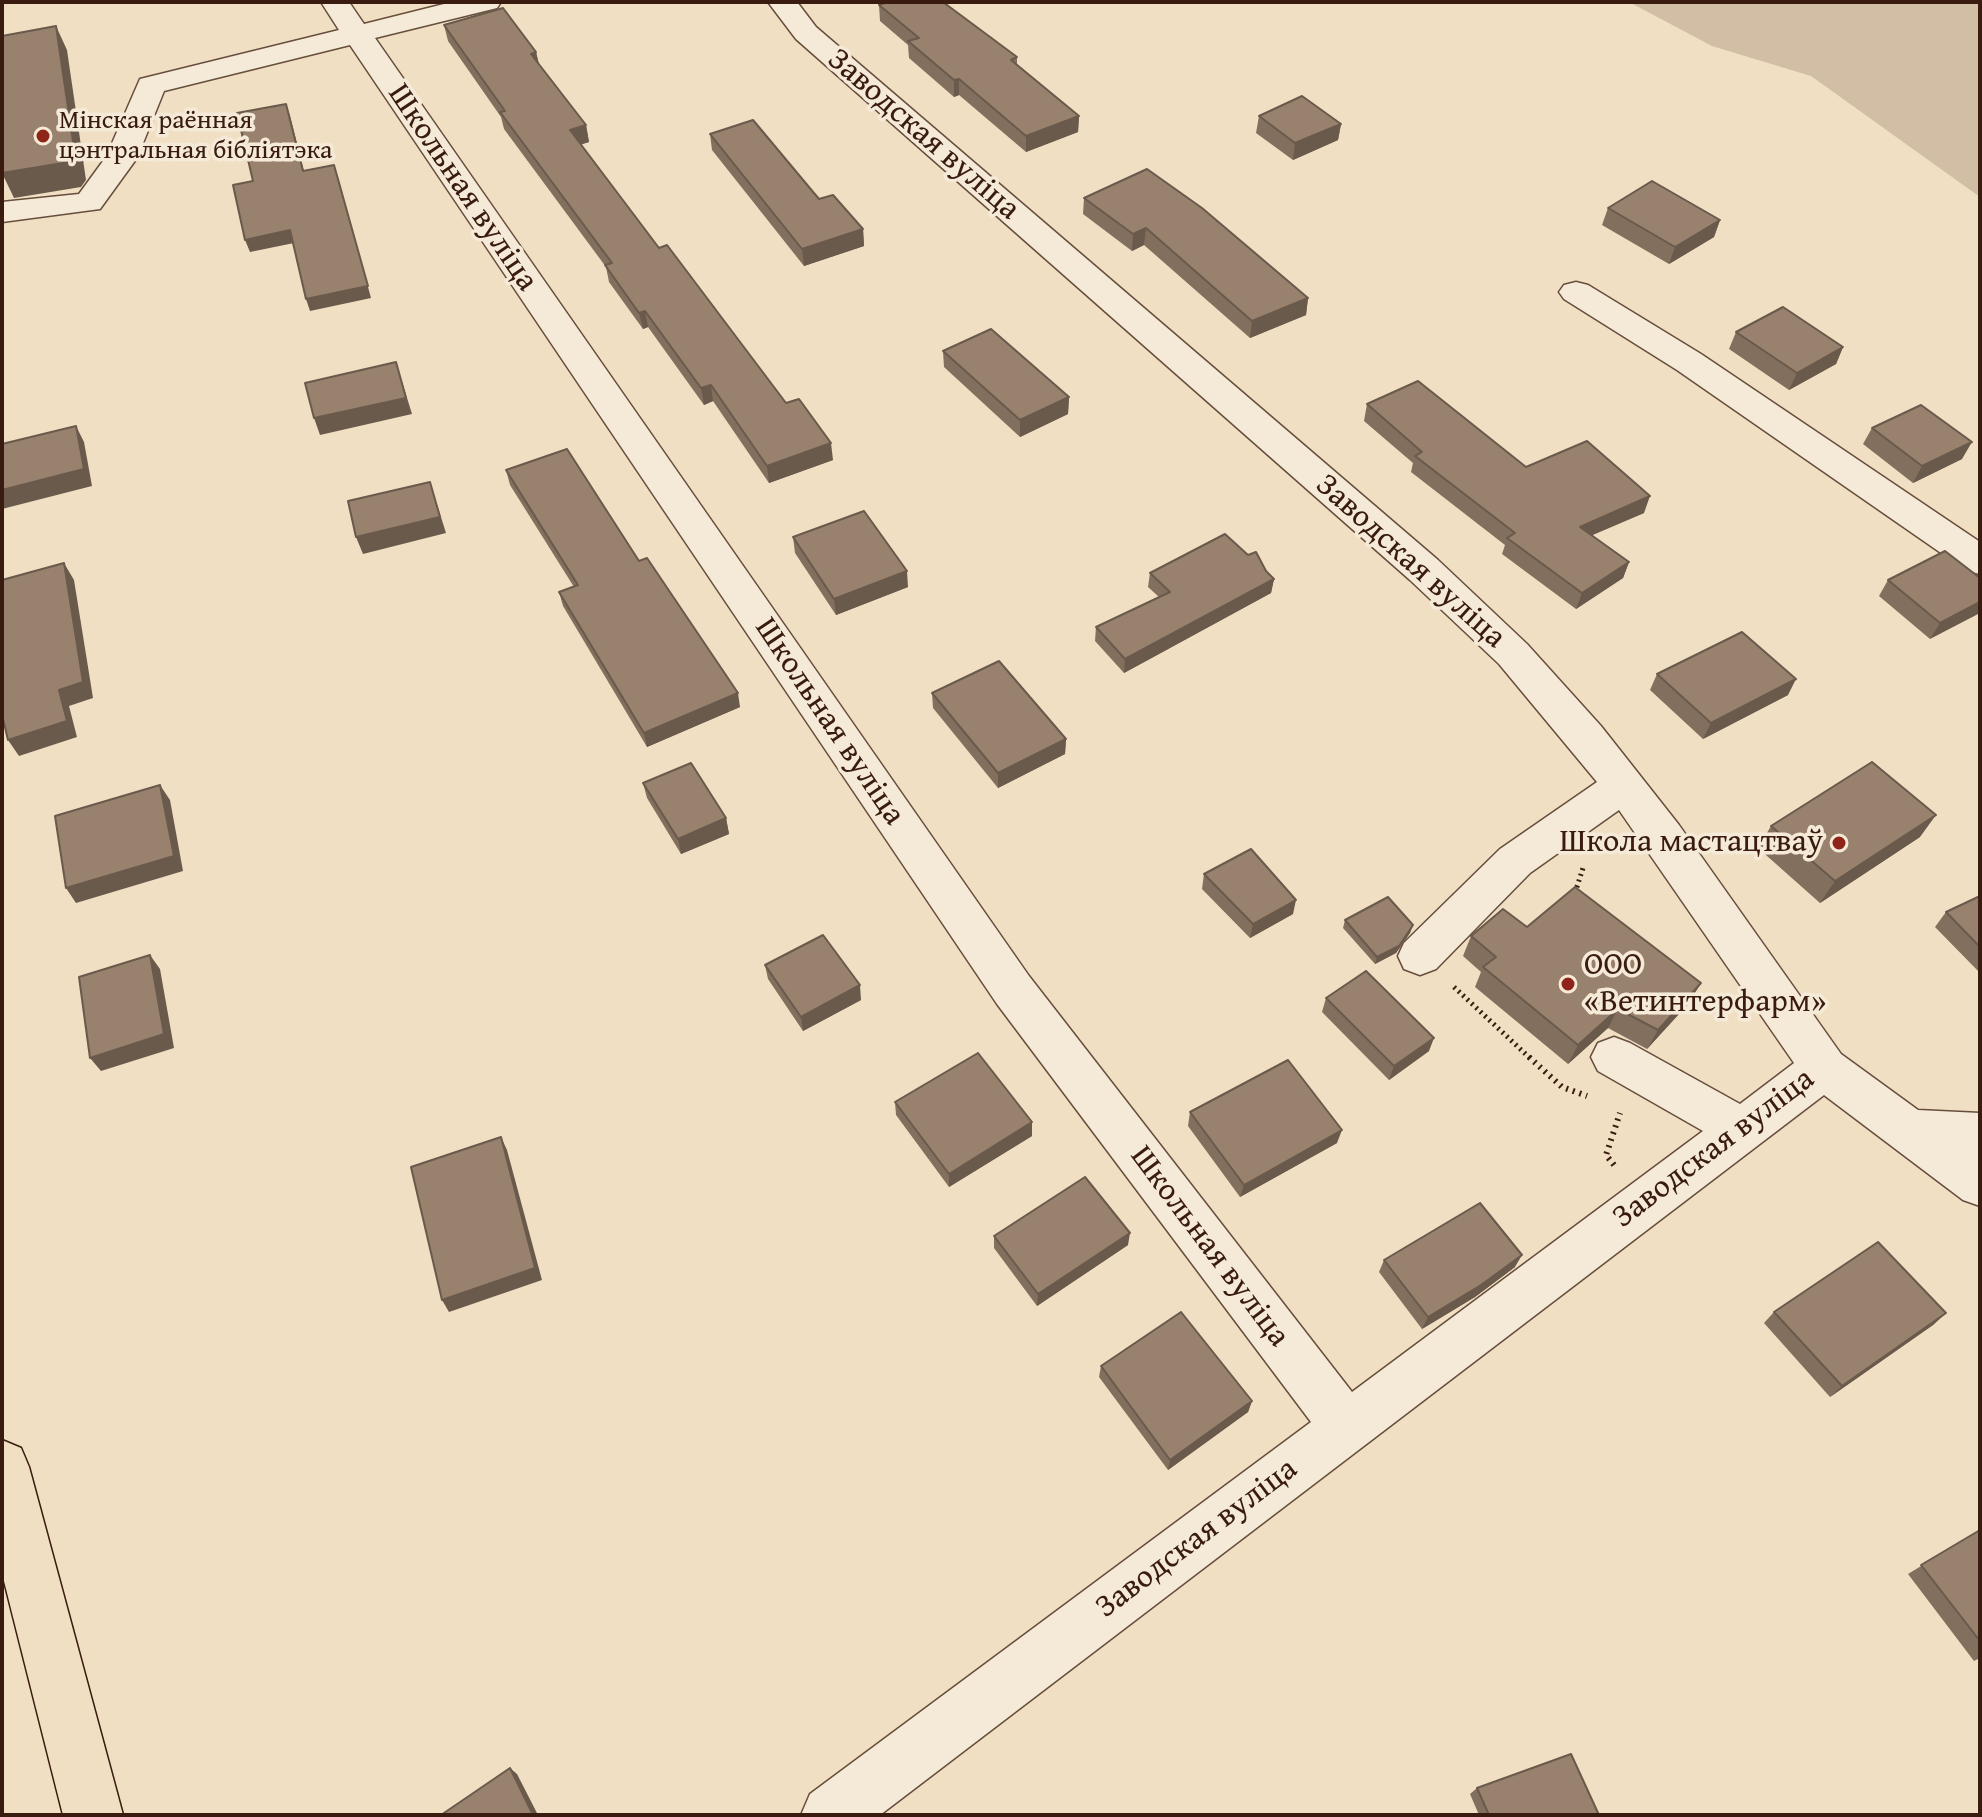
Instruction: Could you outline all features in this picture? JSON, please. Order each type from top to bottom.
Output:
[{"type":"main road","points":[[2,1467],[93,1815]]},
{"type":"street","points":[[2,212],[89,202],[121,158],[151,85],[346,18],[487,2]]},
{"type":"street","name":"Заводская вуліца","points":[[782,2],[806,33],[1424,570],[1513,654],[1664,837],[1824,1068],[1740,1128],[831,1815]]},
{"type":"street","name":"Школьная вуліца","points":[[346,18],[1013,990],[1346,1426]]},
{"type":"street","points":[[1576,292],[1689,362],[1980,561]]},
{"type":"street","points":[[1420,956],[1515,861],[1624,785]]},
{"type":"street","points":[[1614,1057],[1740,1128]]},
{"type":"street","points":[[1824,1068],[1980,1184]]},
{"type":"street","points":[[1910,1131],[1980,1134]]},
{"type":"path","points":[[1420,956],[1562,1087],[1592,1097]]},
{"type":"path","points":[[1619,1171],[1606,1155],[1622,1108]]},
{"type":"shaded area","points":[[1629,2],[1980,2],[1980,197],[1811,76],[1712,46]]},
{"type":"building","points":[[887,2],[943,2],[1017,57],[1011,60],[1079,116],[1026,136],[908,41],[919,38],[879,5]]},
{"type":"building","points":[[503,8],[536,52],[531,54],[586,125],[570,130],[659,248],[667,245],[786,403],[799,399],[831,443],[767,466],[711,385],[701,388],[645,311],[639,313],[605,265],[612,263],[500,112],[505,111],[444,25]]},
{"type":"building","name":"Мінская раённая цэнтральная бібліятэка","points":[[56,26],[75,155],[69,162],[2,173],[2,36]]},
{"type":"building","points":[[1302,96],[1341,124],[1295,143],[1259,116]]},
{"type":"building","points":[[286,104],[303,171],[334,165],[368,286],[306,299],[290,230],[245,240],[233,185],[253,181],[237,113]]},
{"type":"building","points":[[753,120],[819,199],[833,195],[863,229],[802,249],[710,134]]},
{"type":"building","points":[[1147,169],[1202,208],[1308,298],[1252,321],[1146,228],[1133,234],[1084,198]]},
{"type":"building","points":[[1652,181],[1720,220],[1675,247],[1608,208]]},
{"type":"building","points":[[1783,307],[1843,347],[1797,373],[1736,332]]},
{"type":"building","points":[[991,329],[1069,397],[1020,420],[943,351]]},
{"type":"building","points":[[396,362],[406,398],[314,418],[305,383]]},
{"type":"building","points":[[1418,381],[1526,467],[1587,441],[1650,496],[1580,527],[1629,562],[1582,593],[1507,538],[1515,533],[1415,456],[1422,452],[1367,404]]},
{"type":"building","points":[[1921,405],[1972,442],[1922,466],[1872,428]]},
{"type":"building","points":[[76,426],[84,469],[2,490],[2,444]]},
{"type":"building","points":[[567,449],[639,561],[647,558],[738,693],[644,733],[559,592],[578,585],[506,470]]},
{"type":"building","points":[[430,482],[440,517],[356,537],[348,501]]},
{"type":"building","points":[[864,511],[907,571],[834,599],[793,537]]},
{"type":"building","points":[[1225,534],[1248,555],[1256,552],[1274,579],[1125,659],[1096,627],[1170,592],[1150,573]]},
{"type":"building","points":[[1945,551],[1980,578],[1980,602],[1940,623],[1888,580]]},
{"type":"building","points":[[64,563],[83,682],[59,690],[67,721],[8,740],[2,715],[2,580]]},
{"type":"building","points":[[1742,632],[1796,679],[1711,723],[1657,674]]},
{"type":"building","points":[[999,661],[1066,739],[998,773],[932,693]]},
{"type":"building","name":"Школа мастацтваў","points":[[1872,762],[1936,815],[1835,881],[1771,826]]},
{"type":"building","points":[[691,763],[726,818],[678,839],[643,783]]},
{"type":"building","points":[[160,785],[174,856],[66,888],[55,816]]},
{"type":"building","points":[[1251,849],[1296,900],[1253,924],[1204,874]]},
{"type":"building","name":"ООО «Ветинтерфарм»","points":[[1575,887],[1701,983],[1658,1030],[1618,1009],[1578,1045],[1483,967],[1496,957],[1471,936],[1503,909],[1527,927]]},
{"type":"building","points":[[1980,896],[1980,947],[1946,912]]},
{"type":"building","points":[[1388,897],[1413,925],[1399,946],[1377,957],[1345,920]]},
{"type":"building","points":[[823,935],[860,985],[801,1017],[765,965]]},
{"type":"building","points":[[150,955],[164,1034],[90,1058],[79,977]]},
{"type":"building","points":[[1366,971],[1434,1038],[1394,1066],[1326,998]]},
{"type":"building","points":[[978,1053],[1032,1122],[949,1174],[895,1102]]},
{"type":"building","points":[[1288,1060],[1342,1130],[1244,1185],[1190,1112]]},
{"type":"building","points":[[501,1137],[535,1268],[442,1300],[411,1167]]},
{"type":"building","points":[[1085,1177],[1130,1233],[1038,1294],[994,1236]]},
{"type":"building","points":[[1480,1203],[1522,1255],[1481,1285],[1428,1317],[1384,1260]]},
{"type":"building","points":[[1878,1242],[1946,1313],[1842,1386],[1774,1312]]},
{"type":"building","points":[[1181,1312],[1252,1401],[1170,1460],[1101,1366]]},
{"type":"building","points":[[1980,1530],[1980,1641],[1921,1565]]},
{"type":"building","points":[[1571,1754],[1599,1815],[1489,1815],[1477,1788]]},
{"type":"building","points":[[510,1768],[533,1815],[441,1815]]},
{"type":"place","name":"Мінская раённая цэнтральная бібліятэка","points":[[43,136]]},
{"type":"place","name":"Школа мастацтваў","points":[[1839,843]]},
{"type":"place","name":"ООО «Ветинтерфарм»","points":[[1568,984]]}]
